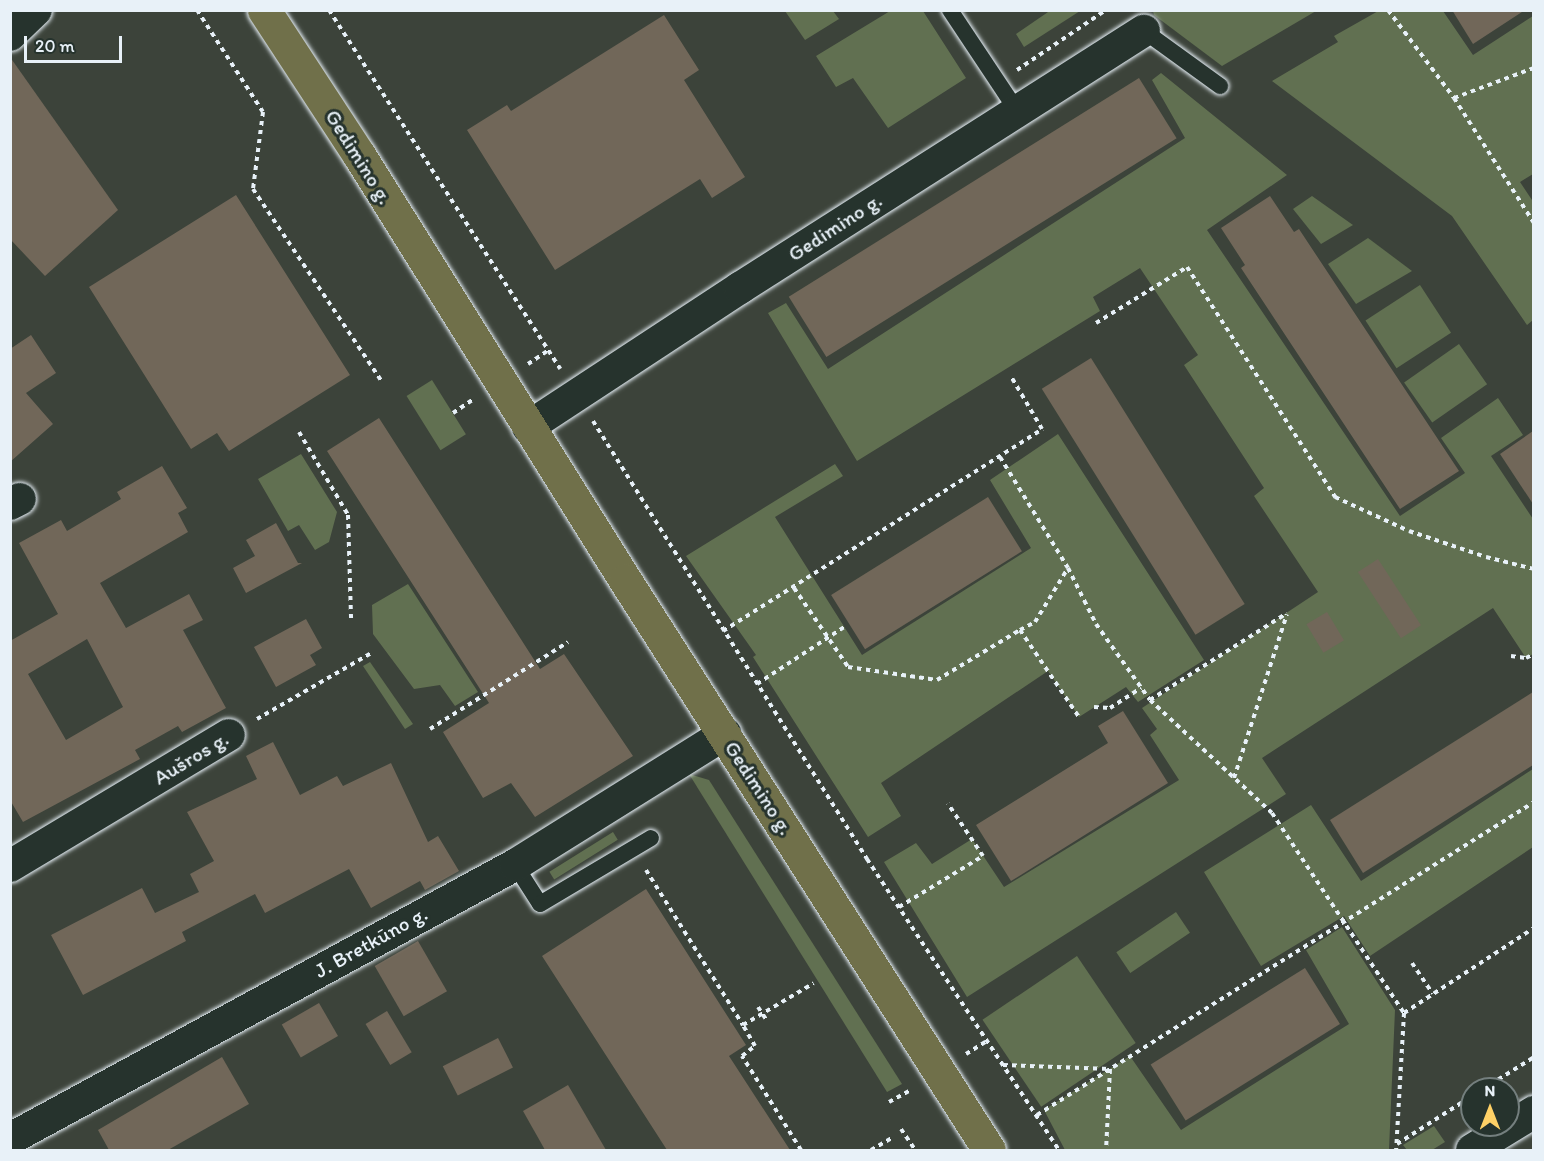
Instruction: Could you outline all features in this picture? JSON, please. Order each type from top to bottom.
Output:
[{"type":"main road","name":"Gedimino g.","points":[[264,10],[359,155],[528,427],[725,734],[980,1147]]},
{"type":"street","points":[[10,35],[36,10]]},
{"type":"street","name":"Gedimino g.","points":[[528,427],[1144,31]]},
{"type":"street","name":"J. Bretkūno g.","points":[[10,1139],[515,865],[725,734]]},
{"type":"street","name":"Aušros g.","points":[[10,866],[229,735]]},
{"type":"street","points":[[1472,1150],[1533,1112]]},
{"type":"lane","points":[[950,10],[1017,111]]},
{"type":"lane","points":[[1144,31],[1220,86]]},
{"type":"lane","points":[[515,865],[540,904],[651,838]]},
{"type":"path","points":[[197,10],[263,112],[254,189],[382,382]]},
{"type":"path","points":[[328,10],[577,396],[899,907],[1059,1150]]},
{"type":"path","points":[[1388,10],[1454,98],[1533,223]]},
{"type":"path","points":[[1454,98],[1533,68]]},
{"type":"path","points":[[1096,323],[1187,267],[1335,497],[1409,531],[1533,569]]},
{"type":"path","points":[[723,631],[1042,429],[1012,378]]},
{"type":"path","points":[[299,432],[348,515],[351,618]]},
{"type":"path","points":[[1000,457],[1068,568],[1096,624],[1141,688],[1150,700],[1272,813],[1329,896],[1343,922],[1404,1013],[1396,1150]]},
{"type":"path","points":[[794,588],[848,667],[937,680],[1035,622],[1068,568]]},
{"type":"path","points":[[1150,700],[1287,613],[1234,778]]},
{"type":"path","points":[[757,684],[844,627]]},
{"type":"path","points":[[1020,630],[1079,717]]},
{"type":"path","points":[[430,729],[568,642]]},
{"type":"path","name":"Aušros g.","points":[[229,735],[373,652]]},
{"type":"path","points":[[1511,656],[1526,658],[1533,654]]},
{"type":"path","points":[[1094,707],[1110,708],[1141,688]]},
{"type":"path","points":[[1037,1115],[1533,802]]},
{"type":"path","points":[[899,907],[983,856],[948,804]]},
{"type":"path","points":[[632,850],[743,1025],[755,1047],[742,1056],[801,1150]]},
{"type":"path","points":[[1404,1013],[1533,928]]},
{"type":"path","points":[[1412,963],[1433,994]]},
{"type":"path","points":[[743,1025],[814,982]]},
{"type":"path","points":[[758,1007],[767,1021]]},
{"type":"path","points":[[1501,1077],[1533,1056]]},
{"type":"path","points":[[1003,1065],[1110,1069]]},
{"type":"path","points":[[1107,1150],[1110,1069]]},
{"type":"path","points":[[1396,1144],[1460,1104]]},
{"type":"path","points":[[901,1129],[915,1150]]},
{"type":"path","points":[[872,1150],[891,1138]]},
{"type":"green space","points":[[1051,10],[1080,11],[1024,47],[1016,34]]},
{"type":"green space","points":[[1153,10],[1316,11],[1222,66],[1154,15]]},
{"type":"green space","points":[[1380,10],[1443,11],[1473,55],[1533,16],[1533,174],[1520,182],[1534,203],[1533,320],[1527,325],[1452,216],[1272,81],[1338,42],[1334,36]]},
{"type":"green space","points":[[785,11],[833,11],[839,19],[805,40]]},
{"type":"green space","points":[[890,11],[923,11],[966,78],[888,128],[853,78],[836,87],[816,56]]},
{"type":"green space","points":[[1161,73],[1287,175],[1207,230],[1400,516],[1465,473],[1441,438],[1498,398],[1523,435],[1491,456],[1533,519],[1533,654],[1526,658],[1493,608],[1262,758],[1286,794],[967,997],[884,862],[916,843],[932,864],[972,839],[1004,887],[1179,780],[1150,735],[1157,729],[1142,708],[1318,592],[1254,496],[1264,488],[1184,365],[1198,355],[1140,268],[1093,297],[1100,311],[857,461],[768,313],[786,303],[828,369],[1185,138],[1152,80]]},
{"type":"green space","points":[[1312,196],[1353,225],[1321,244],[1293,209]]},
{"type":"green space","points":[[1368,238],[1412,271],[1356,304],[1328,264]]},
{"type":"green space","points":[[1420,285],[1451,333],[1397,368],[1365,320]]},
{"type":"green space","points":[[1459,344],[1487,384],[1432,423],[1404,382]]},
{"type":"green space","points":[[432,380],[466,434],[440,450],[407,396]]},
{"type":"green space","points":[[1058,434],[1204,660],[1138,702],[1126,687],[1079,717],[1048,671],[881,783],[901,816],[868,837],[753,657],[756,655],[686,556],[835,464],[843,476],[775,517],[862,655],[1031,548],[990,480]]},
{"type":"green space","points":[[301,454],[337,512],[329,542],[315,550],[299,525],[288,531],[258,479]]},
{"type":"green space","points":[[408,584],[478,692],[455,706],[440,685],[414,689],[373,634],[372,605]]},
{"type":"green space","points":[[370,662],[413,724],[405,729],[363,666]]},
{"type":"green space","points":[[1533,769],[1533,847],[1370,956],[1344,916],[1261,966],[1204,872],[1311,805],[1361,881]]},
{"type":"green space","points":[[689,774],[709,780],[902,1084],[887,1092]]},
{"type":"green space","points":[[613,832],[618,840],[554,879],[549,872]]},
{"type":"green space","points":[[1176,912],[1190,933],[1130,973],[1116,952]]},
{"type":"green space","points":[[1342,927],[1395,1010],[1389,1150],[1065,1150],[1044,1110],[1130,1056],[1181,1130],[1349,1024],[1306,950]]},
{"type":"green space","points":[[1077,956],[1136,1043],[1041,1107],[982,1020]]},
{"type":"green space","points":[[1434,1126],[1445,1142],[1432,1150],[1407,1150],[1403,1145]]},
{"type":"building","points":[[1452,10],[1525,10],[1473,44]]},
{"type":"building","points":[[664,15],[699,70],[684,80],[745,177],[712,198],[700,179],[555,270],[467,130],[507,105],[511,111]]},
{"type":"building","points":[[10,57],[118,210],[45,276],[10,239]]},
{"type":"building","points":[[1139,78],[1177,138],[826,357],[789,297]]},
{"type":"building","points":[[236,195],[350,375],[229,451],[217,433],[191,449],[89,287]]},
{"type":"building","points":[[1270,196],[1294,232],[1299,229],[1459,471],[1400,509],[1241,268],[1245,265],[1221,228]]},
{"type":"building","points":[[31,335],[56,373],[26,393],[53,424],[10,462],[10,349]]},
{"type":"building","points":[[1091,358],[1245,604],[1195,635],[1042,389]]},
{"type":"building","points":[[379,418],[540,669],[564,654],[633,756],[535,817],[511,783],[483,798],[443,732],[489,703],[327,451]]},
{"type":"building","points":[[1533,431],[1533,504],[1500,454]]},
{"type":"building","points":[[162,466],[187,508],[178,513],[188,532],[100,583],[126,628],[189,594],[203,620],[183,630],[226,708],[182,732],[178,726],[135,750],[140,759],[23,822],[10,800],[10,641],[58,614],[19,543],[61,520],[67,531],[121,499],[117,492]],"holes":[[[87,639],[123,707],[66,740],[28,674]]]},
{"type":"building","points":[[988,497],[1022,551],[865,649],[831,595]]},
{"type":"building","points":[[276,523],[298,563],[302,563],[246,593],[233,568],[255,556],[246,540]]},
{"type":"building","points":[[1378,559],[1421,625],[1401,638],[1358,572]]},
{"type":"building","points":[[1327,612],[1344,640],[1323,653],[1306,624]]},
{"type":"building","points":[[306,619],[322,648],[310,655],[316,665],[276,687],[254,647]]},
{"type":"building","points":[[1533,692],[1533,765],[1363,873],[1330,820]]},
{"type":"building","points":[[1123,711],[1168,783],[1011,881],[976,825],[1108,743],[1098,726]]},
{"type":"building","points":[[273,742],[300,795],[337,776],[343,786],[391,763],[428,842],[438,836],[459,871],[425,890],[420,881],[371,908],[349,869],[265,913],[255,894],[182,932],[186,941],[83,995],[51,935],[142,888],[155,913],[199,892],[190,874],[214,861],[187,812],[257,779],[246,756]]},
{"type":"building","points":[[646,889],[746,1045],[729,1056],[790,1150],[667,1150],[542,956]]},
{"type":"building","points":[[418,941],[447,991],[404,1016],[375,966]]},
{"type":"building","points":[[1305,968],[1340,1024],[1186,1120],[1151,1064]]},
{"type":"building","points":[[319,1003],[338,1036],[301,1057],[282,1024]]},
{"type":"building","points":[[387,1011],[412,1052],[390,1065],[366,1024]]},
{"type":"building","points":[[498,1038],[513,1067],[458,1096],[443,1066]]},
{"type":"building","points":[[222,1057],[249,1104],[168,1150],[109,1150],[98,1130]]},
{"type":"building","points":[[568,1085],[606,1150],[545,1150],[523,1111]]}]
